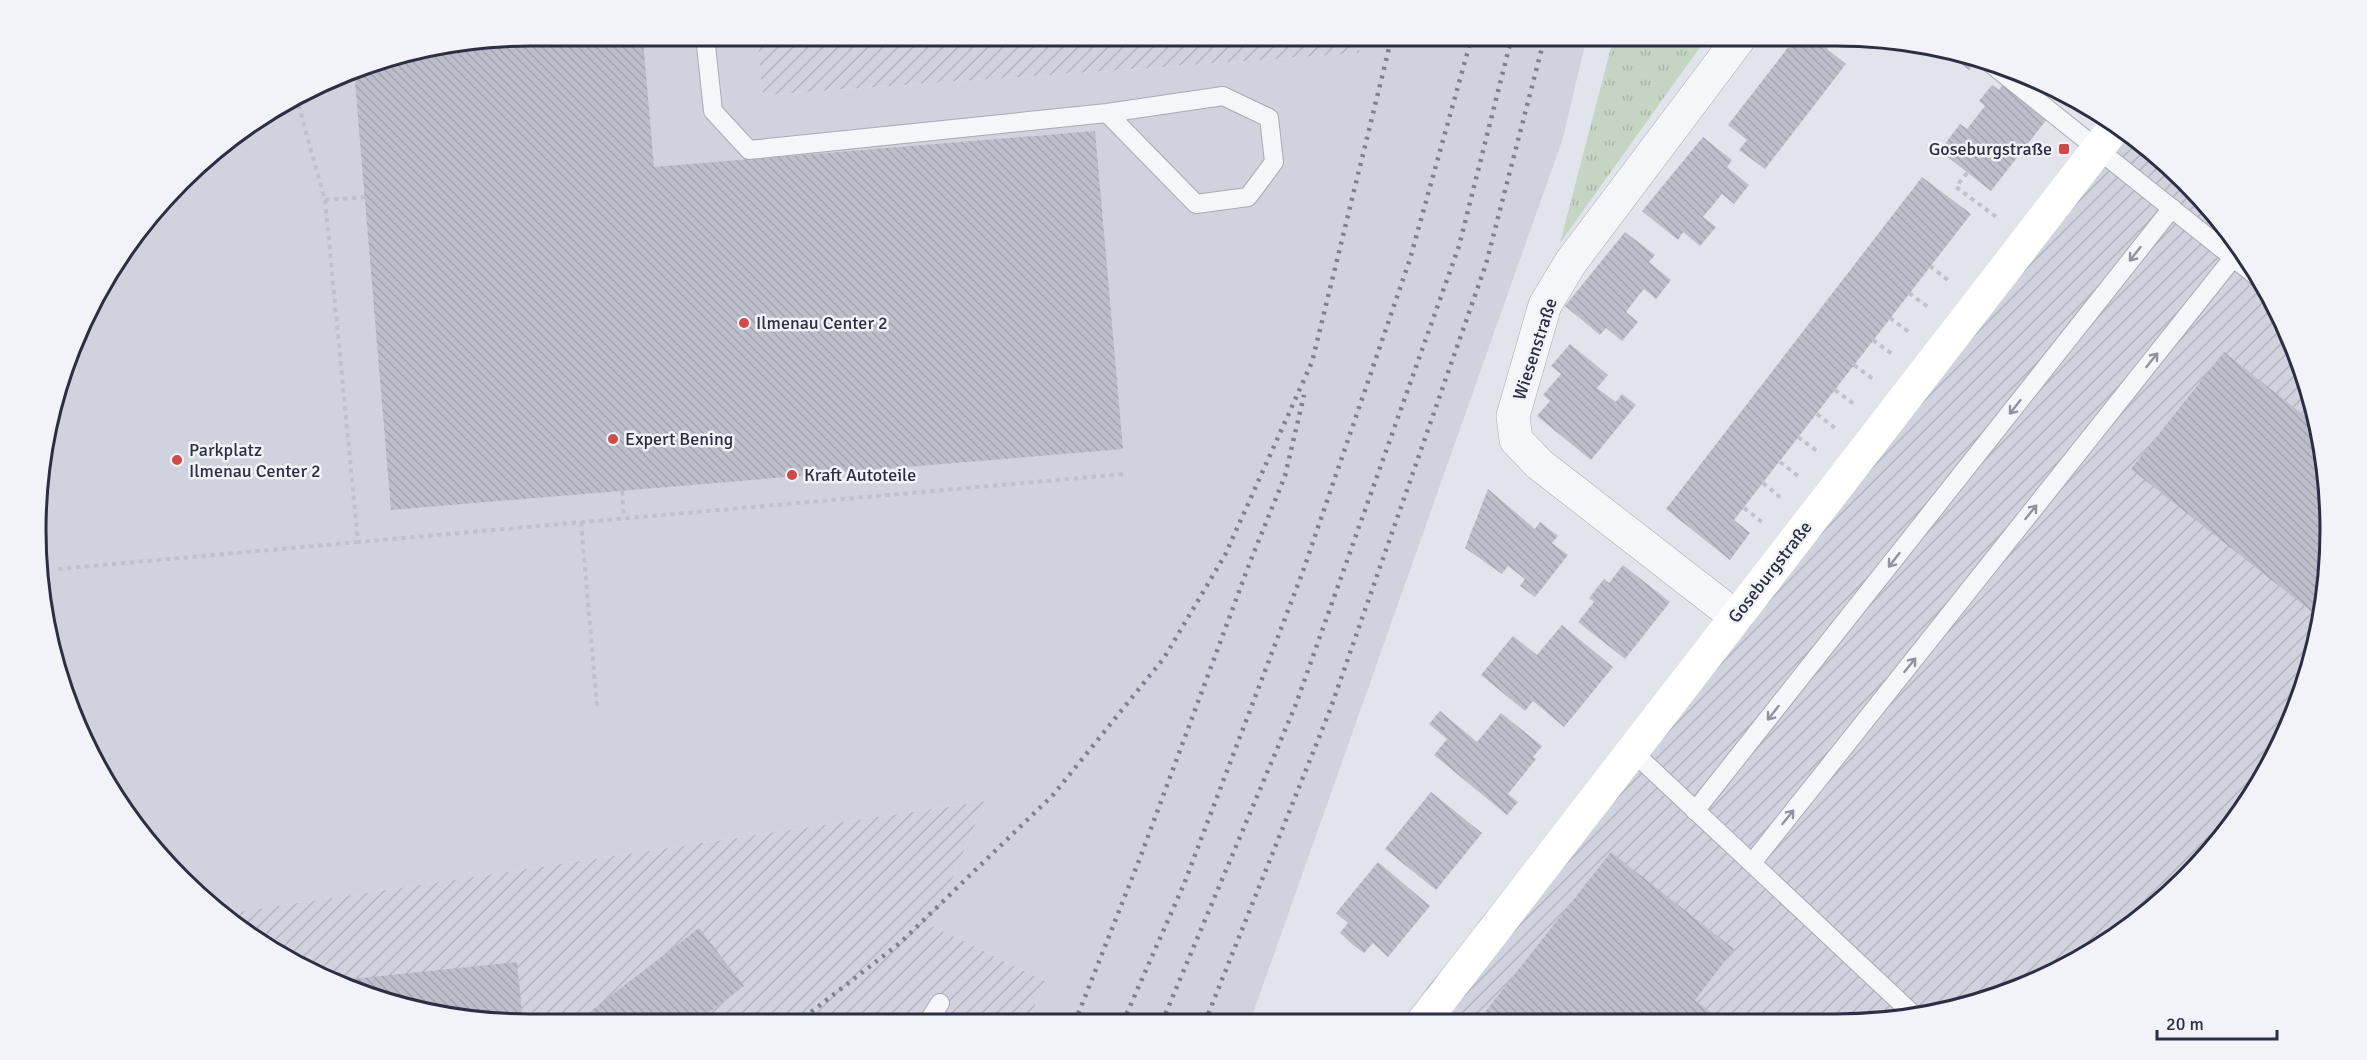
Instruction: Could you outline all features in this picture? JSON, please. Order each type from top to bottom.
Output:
[{"type":"street","name":"Wiesenstraße","points":[[1734,46],[1571,262],[1545,305],[1513,416],[1516,440],[1539,464],[1736,617]]},
{"type":"street","name":"Goseburgstraße","points":[[1429,1014],[2107,136]]},
{"type":"lane","points":[[706,46],[713,111],[749,150],[1107,113],[1223,96],[1269,118],[1274,162],[1248,197],[1196,204],[1107,113]]},
{"type":"lane","points":[[2022,83],[2107,136],[2172,208],[2241,264]]},
{"type":"lane","points":[[1695,811],[2172,208]]},
{"type":"lane","points":[[1752,863],[2233,258]]},
{"type":"lane","points":[[1632,751],[1906,1008]]},
{"type":"lane","points":[[933,1014],[940,1003]]},
{"type":"path","points":[[299,105],[325,200],[358,542]]},
{"type":"path","points":[[1967,173],[1956,187],[2026,241]]},
{"type":"path","points":[[325,200],[364,197]]},
{"type":"path","points":[[58,569],[1125,474]]},
{"type":"path","points":[[621,491],[624,518]]},
{"type":"path","points":[[581,522],[597,706]]},
{"type":"shaded area","points":[[530,46],[758,46],[764,95],[1359,53],[1360,46],[1585,46],[1563,138],[1253,1014],[1031,1014],[1045,981],[932,926],[985,801],[234,912],[211,894],[166,849],[128,799],[111,772],[83,715],[63,655],[56,624],[46,530],[56,436],[63,405],[83,345],[111,288],[128,261],[166,211],[211,166],[261,128],[316,96],[345,83],[405,63],[436,56]]},
{"type":"shaded area","points":[[758,46],[1360,46],[1359,53],[763,95]]},
{"type":"shaded area","points":[[2103,126],[2156,166],[2201,211],[2221,236],[2256,288],[2271,316],[2284,345],[2304,405],[2316,467],[2319,498],[2319,562],[2316,593],[2304,655],[2295,685],[2271,744],[2256,772],[2239,799],[2201,849],[2156,894],[2106,932],[2079,949],[2022,977],[1962,997],[1931,1004],[1837,1014],[1406,1014]]},
{"type":"shaded area","points":[[985,801],[932,926],[1045,981],[1031,1014],[530,1014],[498,1012],[436,1004],[405,997],[345,977],[288,949],[234,912]]},
{"type":"green space","points":[[1611,46],[1701,46],[1560,243]]},
{"type":"building","name":"Ilmenau Center 2","points":[[530,46],[644,46],[654,167],[1095,131],[1123,449],[391,510],[355,79],[405,63],[467,51]]},
{"type":"building","points":[[1789,46],[1829,46],[1827,49],[1846,64],[1765,169],[1739,150],[1747,140],[1728,125]]},
{"type":"building","points":[[1959,62],[1972,66],[1969,70]]},
{"type":"building","points":[[1992,85],[1999,90],[2002,85],[2047,119],[1991,191],[1945,155],[1950,149],[1944,145],[1960,124],[1967,129],[1985,106],[1979,101]]},
{"type":"building","points":[[1703,137],[1732,160],[1727,167],[1749,185],[1734,204],[1722,194],[1703,217],[1716,227],[1700,246],[1683,232],[1678,240],[1642,211]]},
{"type":"building","points":[[1922,177],[1971,214],[1734,520],[1750,533],[1730,560],[1666,509]]},
{"type":"building","points":[[1625,232],[1655,255],[1649,262],[1671,280],[1656,299],[1644,289],[1635,300],[1626,312],[1638,322],[1622,341],[1606,328],[1600,335],[1565,306]]},
{"type":"building","points":[[1570,344],[1608,375],[1597,388],[1616,402],[1622,394],[1636,405],[1591,460],[1537,416],[1550,401],[1543,395],[1561,374],[1551,366]]},
{"type":"building","points":[[2224,352],[2307,418],[2316,467],[2320,530],[2313,613],[2131,469]]},
{"type":"building","points":[[1488,489],[1535,529],[1540,522],[1558,536],[1552,543],[1568,555],[1535,597],[1520,586],[1525,579],[1508,566],[1502,574],[1465,548]]},
{"type":"building","points":[[1623,565],[1670,602],[1625,659],[1578,622],[1594,602],[1589,598],[1604,579],[1609,583]]},
{"type":"building","points":[[1562,625],[1613,667],[1564,727],[1533,701],[1525,711],[1481,675],[1513,636],[1537,655]]},
{"type":"building","points":[[1440,711],[1477,742],[1501,713],[1542,746],[1533,757],[1536,759],[1508,794],[1518,802],[1507,815],[1434,755],[1447,739],[1429,724]]},
{"type":"building","points":[[1431,792],[1482,833],[1436,890],[1385,849]]},
{"type":"building","points":[[1611,852],[1734,949],[1695,1000],[1713,1014],[1484,1014]]},
{"type":"building","points":[[1378,862],[1430,906],[1388,957],[1373,943],[1364,953],[1352,944],[1340,933],[1348,923],[1336,913]]},
{"type":"building","points":[[699,928],[744,986],[707,1014],[587,1014]]},
{"type":"building","points":[[517,962],[522,1014],[436,1004],[405,997],[351,979]]},
{"type":"railway","points":[[809,1014],[900,943],[1053,795],[1164,658],[1225,555],[1312,362],[1390,46]]},
{"type":"railway","points":[[1127,1014],[1184,884],[1303,571],[1410,259],[1469,46]]},
{"type":"railway","points":[[1165,1014],[1296,704],[1459,246],[1509,46]]},
{"type":"railway","points":[[1208,1014],[1330,710],[1486,264],[1542,46]]},
{"type":"railway","points":[[1078,1014],[1140,858],[1250,562],[1285,476],[1304,395]]},
{"type":"place","name":"Goseburgstraße","points":[[2064,149]]},
{"type":"place","name":"Ilmenau Center 2","points":[[744,323]]},
{"type":"place","name":"Expert Bening","points":[[613,439]]},
{"type":"place","name":"Parkplatz Ilmenau Center 2","points":[[177,460]]},
{"type":"place","name":"Kraft Autoteile","points":[[792,475]]}]
